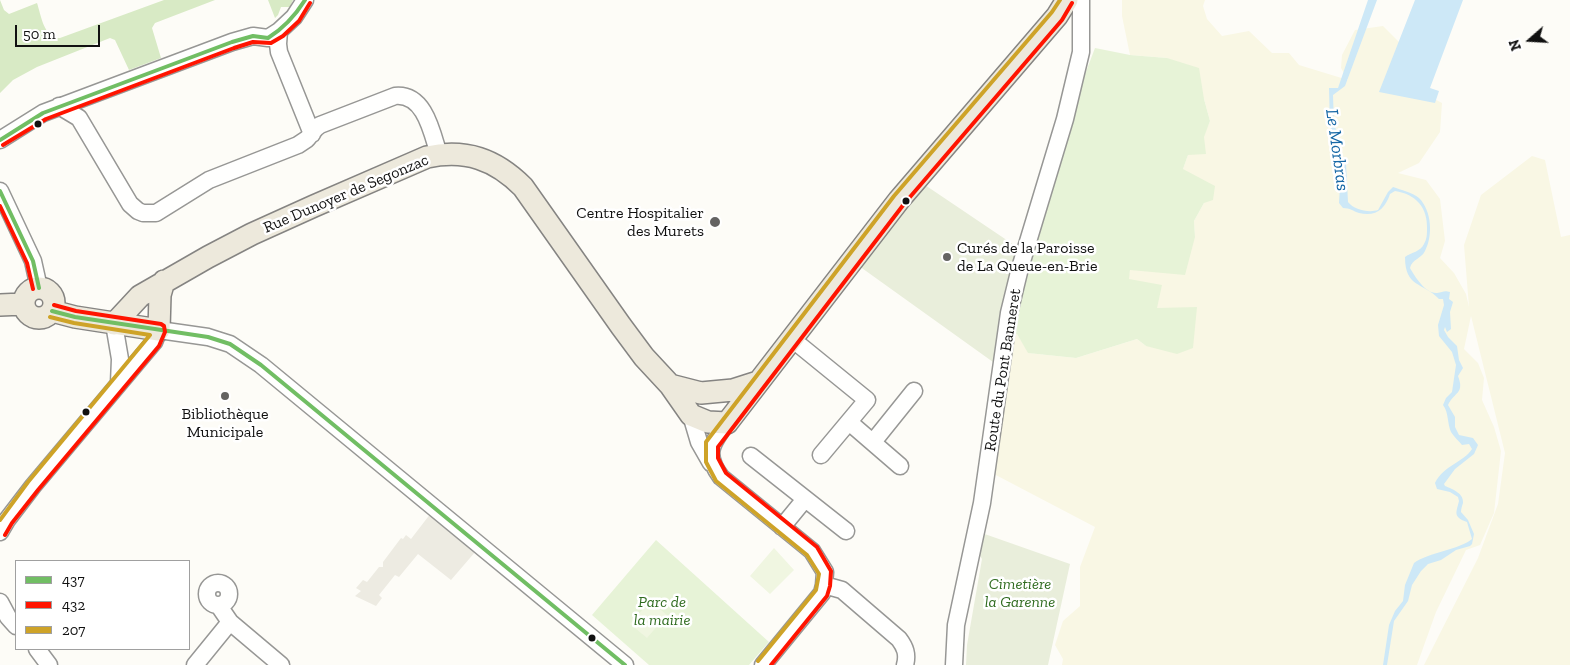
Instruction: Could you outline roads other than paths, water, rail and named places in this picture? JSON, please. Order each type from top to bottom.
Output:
[{"type":"main road","points":[[727,423],[899,200],[1070,3]]},
{"type":"main road","name":"Rue Dunoyer de Segonzac","points":[[114,324],[140,296],[252,234],[427,157],[455,154],[479,157],[498,166],[523,187],[634,345],[670,385],[691,414]]},
{"type":"main road","points":[[52,311],[114,324],[159,330],[160,295],[164,281]]},
{"type":"main road","points":[[39,288],[47,290],[52,296],[54,306],[52,311],[45,317],[35,318],[27,313],[23,304],[26,294],[30,290],[39,288]]},
{"type":"main road","points":[[0,305],[23,304]]},
{"type":"main road","points":[[670,385],[701,393],[733,390],[758,382]]},
{"type":"main road","points":[[701,393],[719,410],[727,423]]},
{"type":"main road","points":[[691,414],[708,422],[727,423]]},
{"type":"street","points":[[0,140],[38,115],[84,96],[232,42],[253,36],[268,38],[279,31],[294,16],[305,0]]},
{"type":"street","name":"Route du Pont Banneret","points":[[954,665],[956,625],[982,503],[1009,313],[1020,268],[1065,119],[1082,52],[1082,20],[1070,3]]},
{"type":"street","points":[[279,31],[279,52],[312,134]]},
{"type":"street","points":[[79,118],[84,96]]},
{"type":"street","points":[[59,106],[79,118],[130,204],[138,211],[148,214],[161,211],[209,180],[298,146],[320,125],[395,96],[404,96],[420,106],[439,155]]},
{"type":"street","points":[[0,190],[33,261],[39,288]]},
{"type":"street","points":[[114,324],[120,359],[119,383]]},
{"type":"street","points":[[0,532],[20,503],[154,342],[159,330],[208,337],[230,344],[261,365],[625,665]]},
{"type":"street","points":[[792,339],[867,400],[821,455]]},
{"type":"street","points":[[873,442],[914,391]]},
{"type":"street","points":[[691,414],[701,448],[721,477],[812,551],[818,558],[824,572],[822,593],[762,665]]},
{"type":"street","points":[[849,422],[900,466]]},
{"type":"street","points":[[716,470],[710,454],[712,445],[727,423]]},
{"type":"street","points":[[751,456],[846,531]]},
{"type":"street","points":[[782,527],[805,499]]},
{"type":"street","points":[[824,585],[842,590],[899,638],[907,658],[906,665]]},
{"type":"street","points":[[0,602],[8,617],[15,625]]},
{"type":"street","points":[[219,606],[230,622],[281,665]]},
{"type":"street","points":[[195,665],[230,622]]},
{"type":"street","points":[[39,650],[49,665]]},
{"type":"water","name":"Le Morbras","points":[[1368,0],[1377,0],[1345,86],[1333,95],[1334,125],[1339,136],[1340,153],[1346,163],[1348,202],[1362,210],[1378,210],[1393,187],[1419,198],[1427,210],[1430,224],[1428,245],[1423,254],[1410,268],[1429,291],[1433,293],[1450,292],[1449,299],[1453,302],[1450,312],[1451,329],[1447,332],[1445,327],[1444,330],[1457,346],[1459,360],[1463,368],[1458,376],[1460,382],[1459,390],[1448,405],[1455,417],[1455,427],[1459,435],[1473,438],[1478,445],[1474,454],[1455,469],[1444,484],[1462,497],[1461,512],[1468,520],[1474,534],[1472,544],[1456,550],[1441,560],[1428,564],[1421,571],[1412,585],[1408,601],[1394,621],[1387,665],[1383,665],[1389,625],[1395,611],[1403,601],[1405,585],[1414,563],[1428,556],[1460,546],[1472,539],[1467,522],[1459,518],[1457,514],[1458,497],[1450,492],[1437,489],[1435,483],[1443,472],[1472,449],[1469,444],[1462,445],[1451,432],[1443,405],[1446,398],[1452,392],[1456,365],[1452,352],[1439,336],[1438,325],[1444,305],[1443,299],[1439,299],[1416,283],[1408,274],[1406,267],[1405,257],[1420,249],[1426,240],[1427,221],[1423,209],[1409,195],[1395,191],[1390,194],[1382,208],[1375,213],[1359,213],[1343,208],[1339,203],[1341,167],[1336,160],[1335,140],[1330,127],[1329,88],[1338,88]]},
{"type":"water","points":[[1415,0],[1463,0],[1430,88],[1439,91],[1435,103],[1379,92]]},
{"type":"place","name":"Centre Hospitalier des Murets","points":[[715,222]]},
{"type":"place","name":"Curés de la Paroisse de La Queue-en-Brie","points":[[947,257]]},
{"type":"place","name":"Bibliothèque Municipale","points":[[225,396]]},
{"type":"park label","name":"Cimetière la Garenne","points":[[1020,593]]},
{"type":"park label","name":"Parc de la mairie","points":[[662,611]]}]
